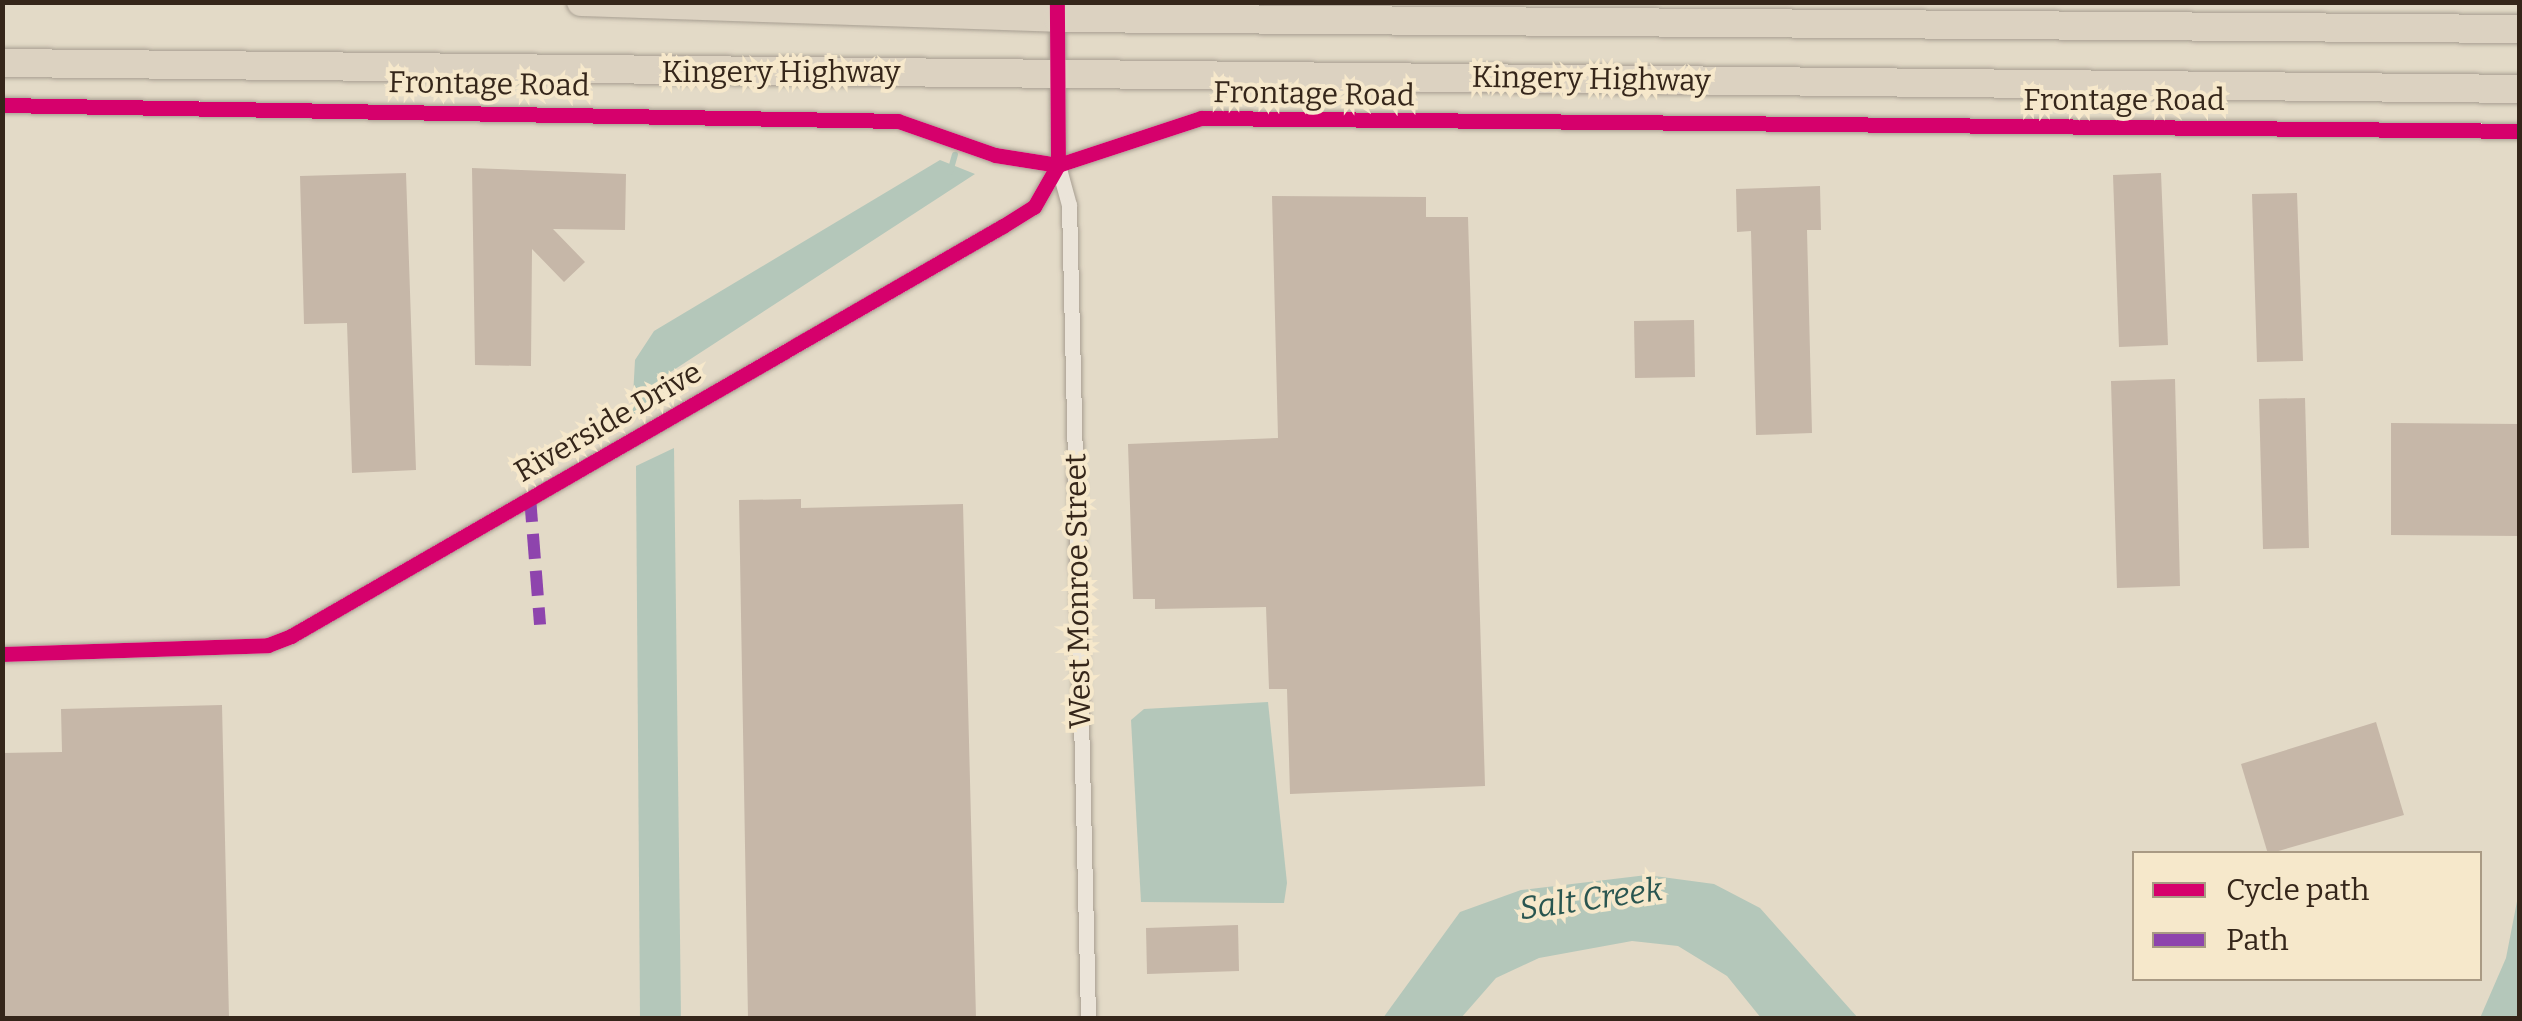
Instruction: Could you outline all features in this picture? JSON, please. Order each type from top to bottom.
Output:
[{"type":"highway","name":"Kingery Highway","points":[[581,2],[2520,28]]},
{"type":"highway","name":"Kingery Highway","points":[[2,63],[2520,89]]},
{"type":"street","name":"Riverside Drive","points":[[2,654],[268,645],[291,636],[1003,226],[1034,207],[1058,165],[1058,10]]},
{"type":"street","name":"Frontage Road","points":[[2,105],[898,120],[995,154],[1058,165],[1202,118],[2520,130]]},
{"type":"street","name":"West Monroe Street","points":[[1058,165],[1069,204],[1088,1018]]},
{"type":"water","points":[[940,160],[975,174],[666,375],[666,397],[632,415],[635,360],[654,331]]},
{"type":"water","points":[[674,448],[681,1018],[640,1018],[636,466]]},
{"type":"water","points":[[1268,702],[1287,883],[1284,903],[1141,902],[1131,720],[1144,709]]},
{"type":"water","name":"Salt Creek","points":[[1647,875],[1714,884],[1760,908],[1858,1018],[1761,1018],[1727,976],[1678,946],[1632,941],[1539,958],[1496,978],[1461,1018],[1383,1018],[1460,912],[1521,890]]},
{"type":"water","points":[[2519,891],[2519,1018],[2480,1018],[2506,958]]},
{"type":"building","points":[[472,168],[626,174],[625,230],[553,229],[585,262],[564,282],[532,249],[531,366],[475,365]]},
{"type":"building","points":[[406,173],[416,470],[352,473],[347,323],[304,324],[300,176]]},
{"type":"building","points":[[2161,173],[2168,345],[2119,347],[2113,175]]},
{"type":"building","points":[[1820,186],[1821,230],[1807,230],[1812,433],[1756,435],[1751,231],[1737,232],[1736,189]]},
{"type":"building","points":[[2297,193],[2303,361],[2257,362],[2252,194]]},
{"type":"building","points":[[1272,196],[1426,197],[1426,217],[1468,217],[1485,786],[1290,794],[1287,689],[1269,689],[1266,607],[1155,609],[1155,599],[1133,599],[1128,444],[1278,438]]},
{"type":"building","points":[[1694,320],[1695,377],[1635,378],[1634,321]]},
{"type":"building","points":[[2175,379],[2180,586],[2117,588],[2111,381]]},
{"type":"building","points":[[2305,398],[2309,548],[2263,549],[2259,399]]},
{"type":"building","points":[[2391,423],[2520,424],[2520,536],[2391,535]]},
{"type":"building","points":[[801,499],[801,508],[963,504],[976,1018],[748,1018],[739,500]]},
{"type":"building","points":[[222,705],[229,1018],[2,1018],[2,753],[62,752],[61,709]]},
{"type":"building","points":[[2376,722],[2404,815],[2267,851],[2241,764]]},
{"type":"building","points":[[1238,925],[1239,971],[1147,974],[1146,928]]},
{"type":"waterway","points":[[950,172],[955,155]]},
{"type":"marked path","points":[[530,497],[540,625]]},
{"type":"cycle path","points":[[2,654],[268,645],[291,636],[1034,207],[1058,165],[1057,2]]},
{"type":"cycle path","points":[[2,105],[898,121],[995,155],[1058,165],[1201,118],[2520,131]]}]
